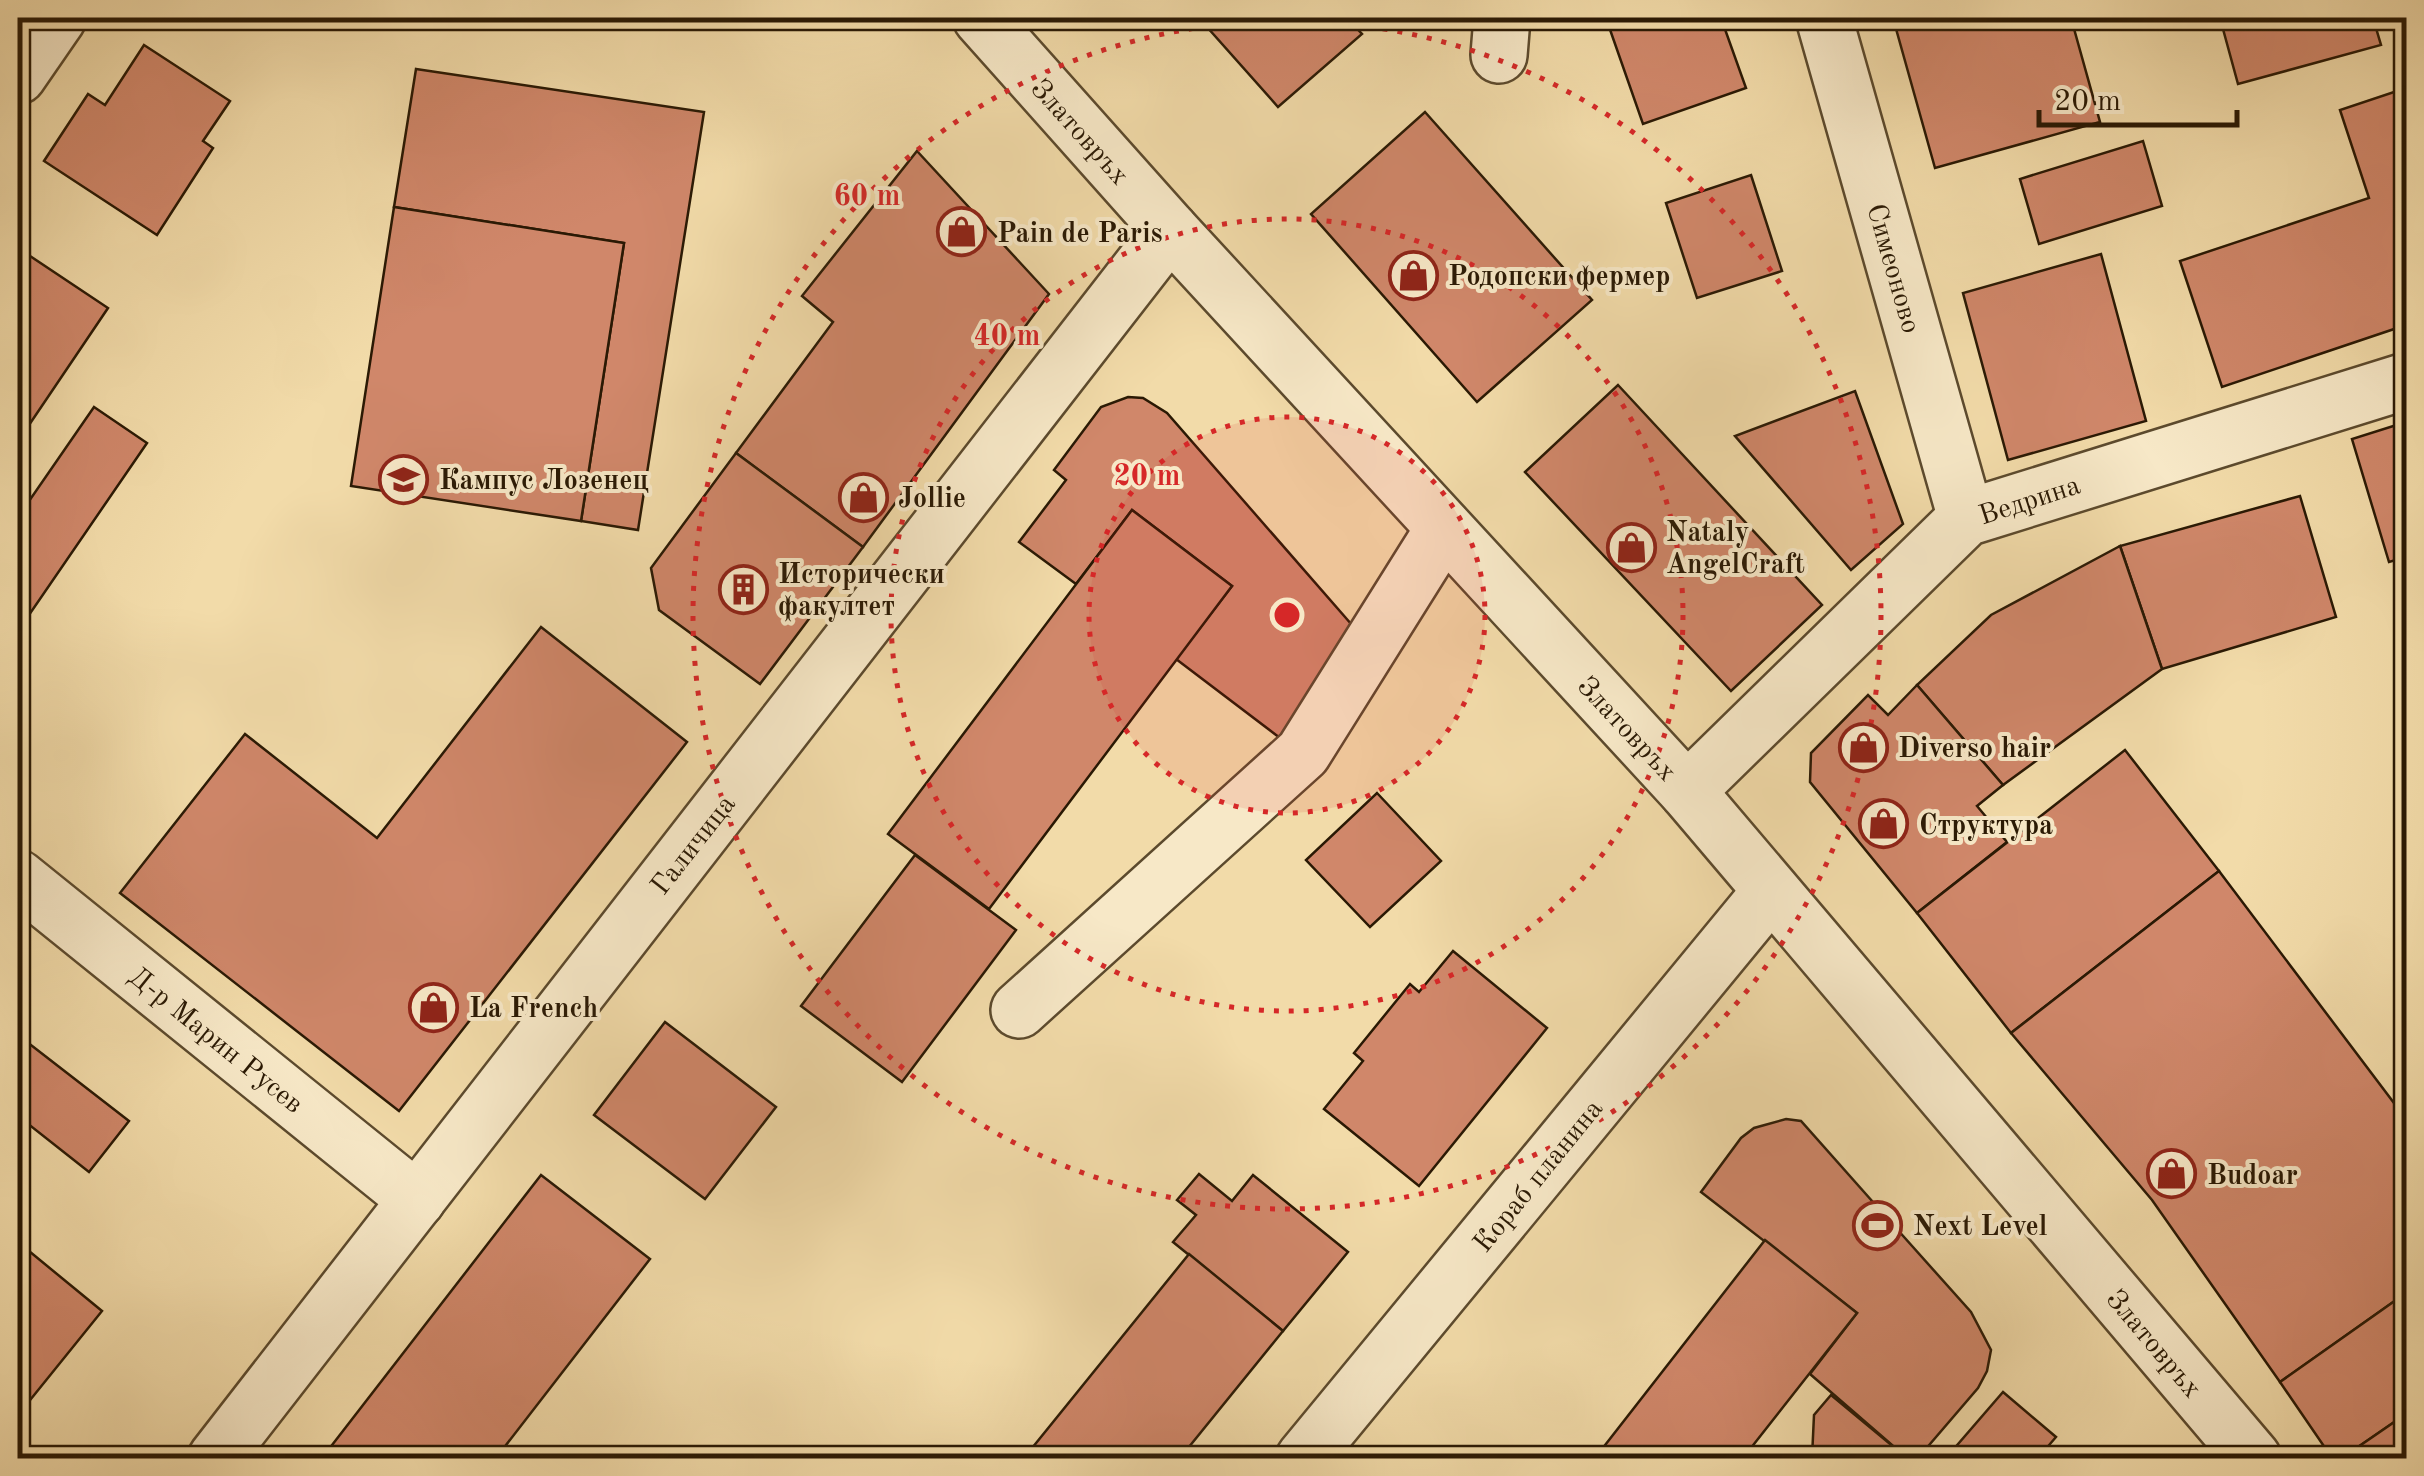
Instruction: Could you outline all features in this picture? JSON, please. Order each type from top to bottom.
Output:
[{"type":"street","points":[[18,76],[58,18]]},
{"type":"street","name":"Златовръх","points":[[981,18],[1170,230],[1686,791],[2253,1458]]},
{"type":"street","name":"Симеоново","points":[[1824,18],[1966,518]]},
{"type":"street","name":"Галичица","points":[[216,1458],[1170,230]]},
{"type":"street","name":"Ведрина","points":[[1686,791],[1966,518],[2406,381]]},
{"type":"street","points":[[1019,1010],[1303,753],[1444,528]]},
{"type":"street","name":"Д-р Марин Русев","points":[[18,878],[418,1200]]},
{"type":"street","name":"Кораб планина","points":[[1304,1458],[1771,892]]},
{"type":"building","points":[[1199,18],[1347,18],[1362,34],[1278,107]]},
{"type":"building","points":[[1721,18],[1746,88],[1643,124],[1607,21]]},
{"type":"building","points":[[1893,18],[2071,18],[2100,122],[1935,168]]},
{"type":"building","points":[[2220,18],[2373,18],[2381,45],[2238,84]]},
{"type":"building","points":[[144,45],[230,101],[203,141],[213,148],[157,235],[44,161],[88,94],[105,105]]},
{"type":"building","points":[[416,69],[704,112],[638,530],[581,521],[624,243],[394,207]]},
{"type":"building","points":[[2406,88],[2406,325],[2222,387],[2180,261],[2369,198],[2340,110]]},
{"type":"building","points":[[1425,112],[1592,300],[1477,402],[1311,214]]},
{"type":"building","points":[[2143,141],[2162,206],[2039,244],[2020,179]]},
{"type":"building","points":[[917,151],[1049,294],[863,547],[736,453],[833,322],[802,296]]},
{"type":"building","points":[[1751,175],[1782,271],[1697,298],[1666,203]]},
{"type":"building","points":[[394,207],[624,243],[581,521],[351,486]]},
{"type":"building","points":[[18,248],[108,308],[27,428],[18,422]]},
{"type":"building","points":[[2101,254],[2146,421],[2008,460],[1963,293]]},
{"type":"building","points":[[1618,385],[1822,605],[1731,691],[1525,472]]},
{"type":"building","points":[[1855,391],[1903,524],[1851,570],[1735,436]]},
{"type":"building","points":[[1128,397],[1143,398],[1167,413],[1359,633],[1280,738],[1176,659],[1232,586],[1132,510],[1076,584],[1019,542],[1066,480],[1054,470],[1101,407]]},
{"type":"building","points":[[94,407],[147,443],[18,631],[18,517]]},
{"type":"building","points":[[2406,422],[2406,557],[2389,562],[2352,439]]},
{"type":"building","name":"Исторически факултет","points":[[736,453],[863,547],[760,684],[659,610],[651,568]]},
{"type":"building","points":[[2300,496],[2336,617],[2162,669],[2120,546]]},
{"type":"building","points":[[1132,510],[1232,586],[989,909],[888,834]]},
{"type":"building","points":[[2120,546],[2162,669],[2003,785],[1917,685],[1991,615]]},
{"type":"building","points":[[541,627],[687,742],[399,1111],[120,893],[245,734],[377,838]]},
{"type":"building","points":[[1917,685],[2003,785],[1977,806],[2007,842],[1917,913],[1810,782],[1811,753],[1868,695],[1888,715]]},
{"type":"building","points":[[2125,750],[2219,871],[2011,1033],[1917,913]]},
{"type":"building","points":[[1377,793],[1441,861],[1370,927],[1306,860]]},
{"type":"building","points":[[915,855],[1016,930],[902,1082],[801,1006]]},
{"type":"building","points":[[2219,871],[2406,1119],[2406,1293],[2280,1382],[2152,1200],[2011,1033]]},
{"type":"building","points":[[1453,951],[1547,1028],[1419,1186],[1324,1109],[1363,1061],[1354,1053],[1410,984],[1419,992]]},
{"type":"building","points":[[665,1022],[776,1107],[705,1199],[594,1115]]},
{"type":"building","points":[[18,1035],[129,1121],[89,1172],[18,1116]]},
{"type":"building","points":[[1786,1119],[1801,1121],[1971,1312],[1991,1350],[1987,1371],[1978,1388],[1918,1458],[1907,1458],[1810,1374],[1857,1313],[1701,1192],[1741,1138],[1754,1128]]},
{"type":"building","points":[[1199,1174],[1232,1201],[1253,1175],[1348,1252],[1283,1331],[1173,1242],[1196,1215],[1177,1200]]},
{"type":"building","points":[[541,1175],[650,1259],[496,1458],[322,1458]]},
{"type":"building","points":[[1765,1240],[1857,1313],[1743,1458],[1595,1458]]},
{"type":"building","points":[[18,1242],[102,1311],[18,1415]]},
{"type":"building","points":[[1189,1254],[1283,1331],[1180,1458],[1024,1458]]},
{"type":"building","points":[[2406,1293],[2406,1414],[2342,1458],[2332,1458],[2280,1382]]},
{"type":"building","points":[[2003,1392],[2056,1437],[2038,1458],[1946,1458]]},
{"type":"building","points":[[1831,1395],[1907,1458],[1812,1458],[1814,1415]]},
{"type":"building","points":[[2406,1414],[2406,1458],[2342,1458]]},
{"type":"place","name":"Pain de Paris","points":[[962,232]]},
{"type":"place","name":"Родопски фермер","points":[[1413,275]]},
{"type":"place","name":"Кампус Лозенец","points":[[404,479]]},
{"type":"place","name":"Jollie","points":[[863,497]]},
{"type":"place","name":"Nataly AngelCraft","points":[[1631,547]]},
{"type":"place","name":"Исторически факултет","points":[[743,589]]},
{"type":"place","name":"Diverso hair","points":[[1863,747]]},
{"type":"place","name":"Структура","points":[[1884,824]]},
{"type":"place","name":"La French","points":[[434,1007]]},
{"type":"place","name":"Budoar","points":[[2172,1174]]},
{"type":"place","name":"Next Level","points":[[1878,1225]]}]
